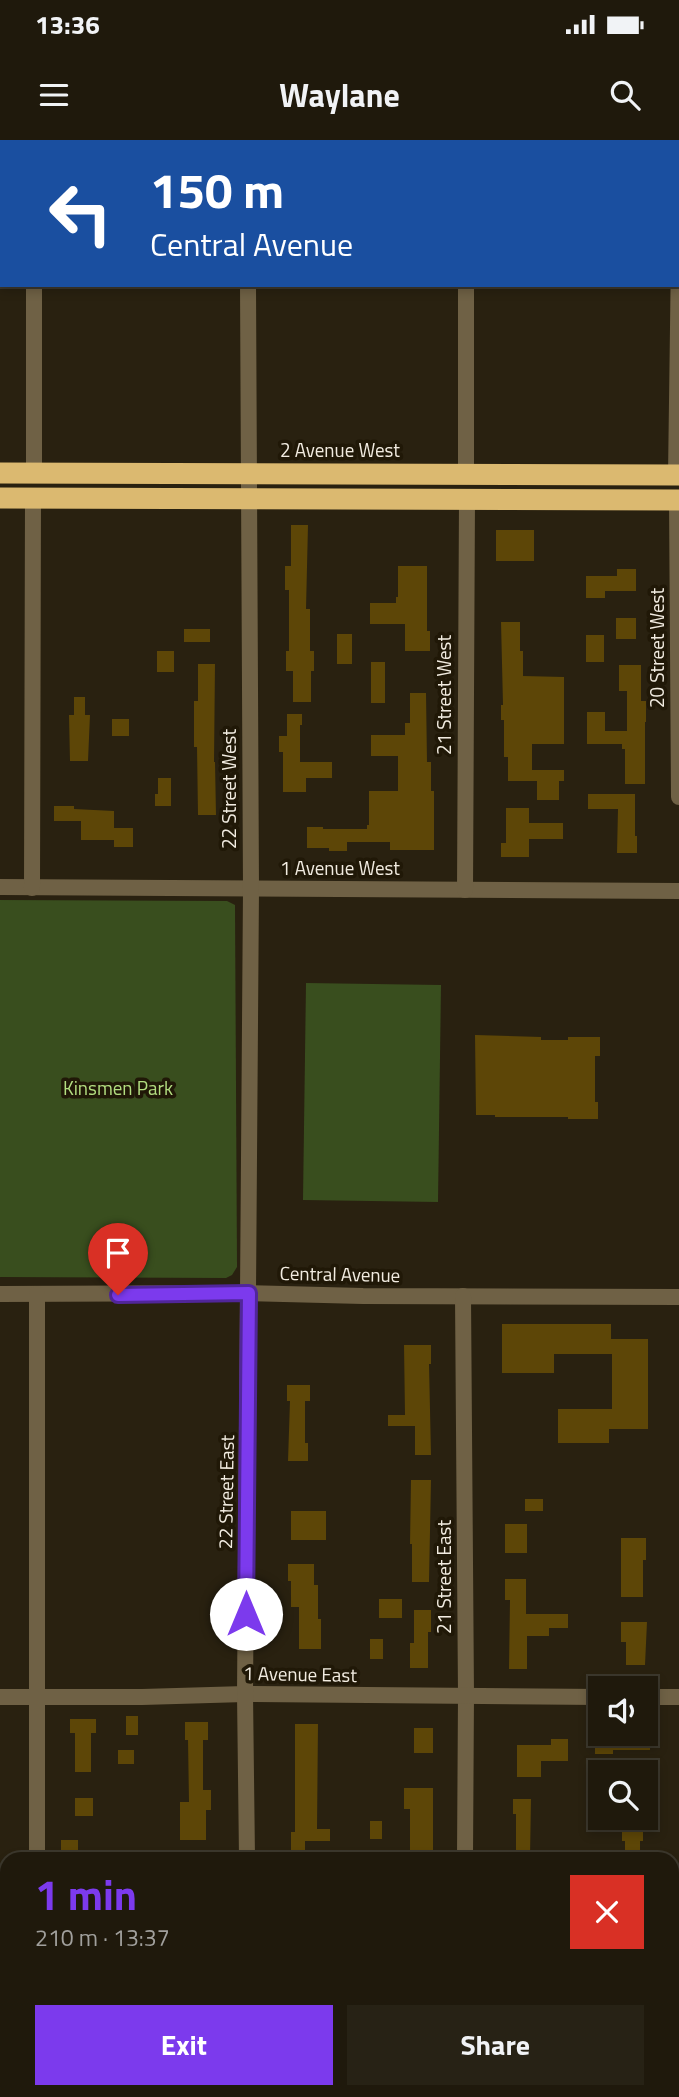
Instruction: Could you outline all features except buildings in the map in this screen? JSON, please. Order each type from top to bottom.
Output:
[{"type":"highway","name":"2 Avenue West","points":[[0,473],[677,475]]},
{"type":"highway","points":[[0,498],[678,500]]},
{"type":"street","points":[[34,287],[34,474]]},
{"type":"street","name":"22 Street West","points":[[248,287],[251,889],[249,1293]]},
{"type":"street","points":[[466,287],[466,473]]},
{"type":"street","points":[[677,475],[679,287]]},
{"type":"street","points":[[32,887],[33,498]]},
{"type":"street","name":"21 Street West","points":[[465,890],[467,499]]},
{"type":"street","name":"20 Street West","points":[[678,500],[679,797]]},
{"type":"street","name":"1 Avenue West","points":[[0,887],[679,891]]},
{"type":"street","name":"Central Avenue","points":[[0,1294],[249,1293],[679,1297]]},
{"type":"street","name":"22 Street East","points":[[247,1852],[245,1694],[249,1293]]},
{"type":"street","points":[[37,1294],[37,1852]]},
{"type":"street","name":"21 Street East","points":[[463,1296],[465,1852]]},
{"type":"street","name":"1 Avenue East","points":[[0,1696],[142,1697],[245,1694],[588,1697]]},
{"type":"street","points":[[658,1697],[679,1697]]},
{"type":"green space","name":"Kinsmen Park","points":[[0,900],[227,901],[235,905],[237,1267],[232,1275],[226,1278],[0,1277]]},
{"type":"green space","points":[[306,983],[441,985],[438,1202],[303,1200]]},
{"type":"route","points":[[118,1295],[249,1293],[246,1614]]}]
